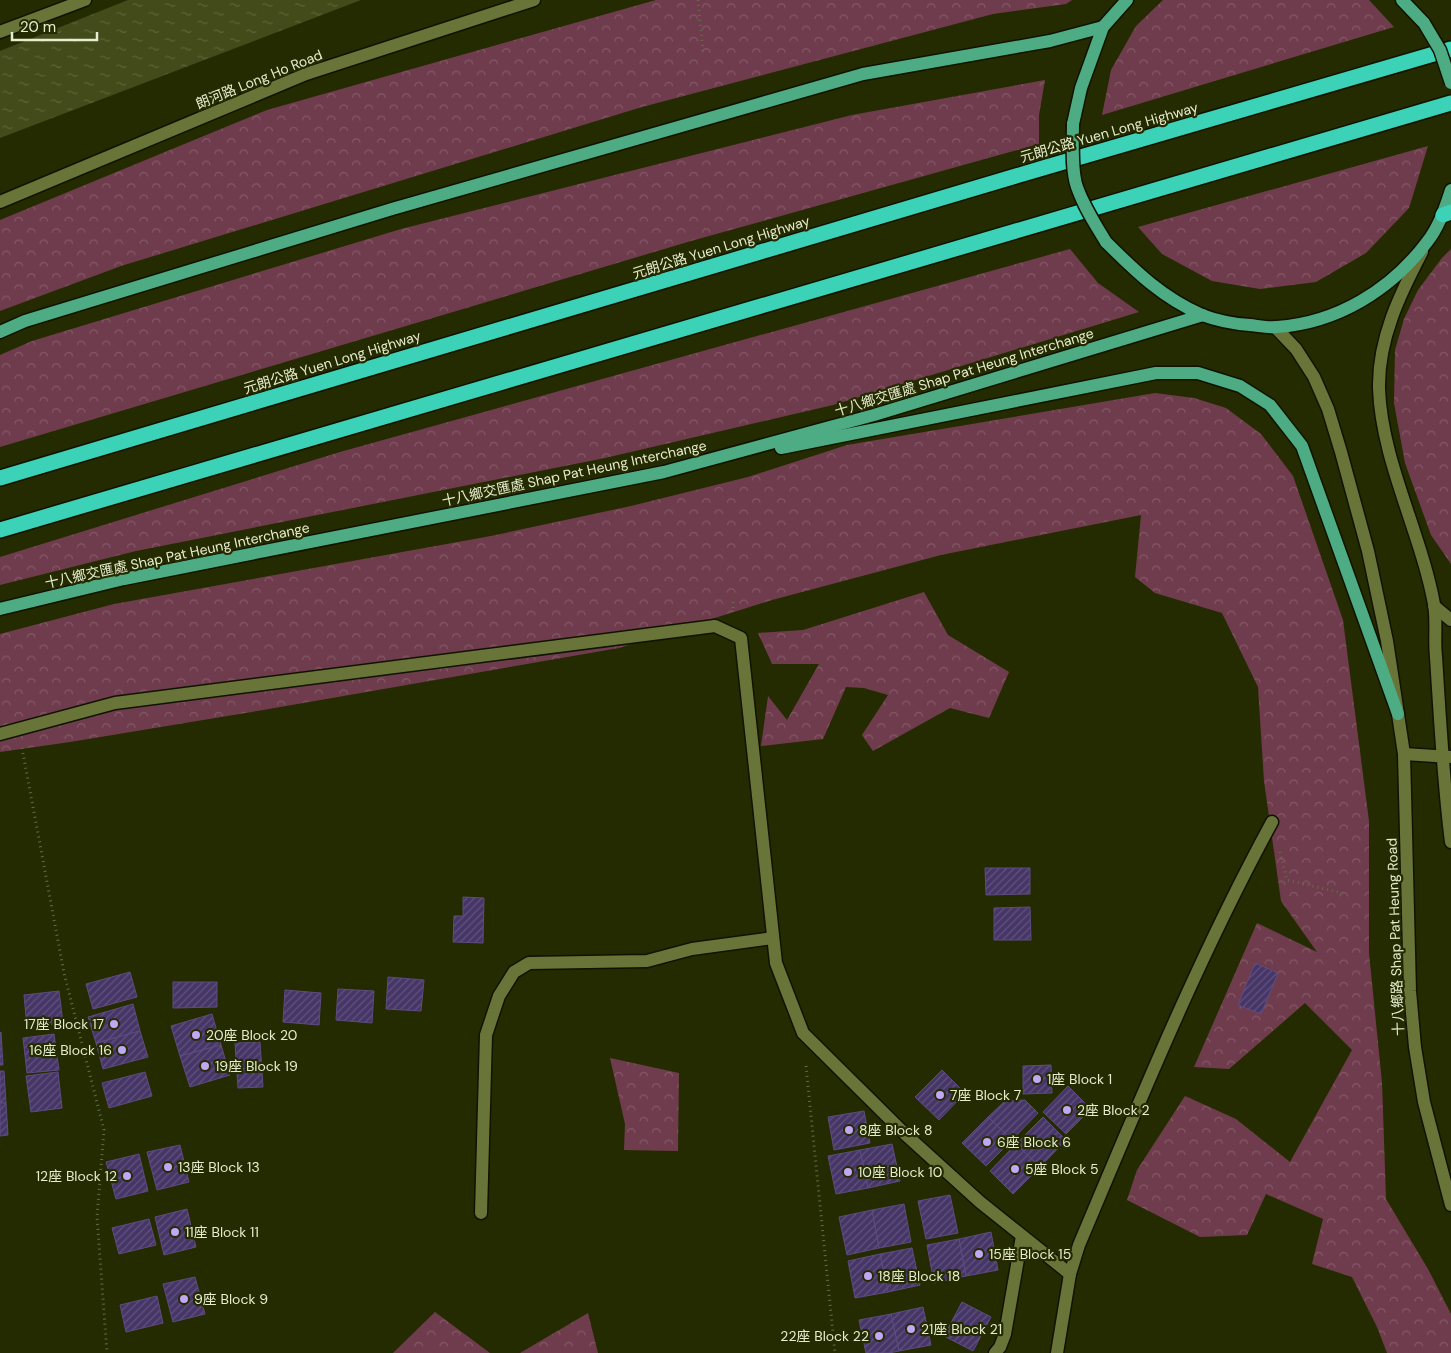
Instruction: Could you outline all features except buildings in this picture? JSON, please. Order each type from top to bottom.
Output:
[{"type":"highway","name":"元朗公路 Yuen Long Highway","points":[[0,478],[1053,165],[1451,49]]},
{"type":"highway","points":[[0,530],[1451,103]]},
{"type":"main road","points":[[1127,0],[1103,27],[1082,88],[1073,124],[1072,146],[1076,185],[1090,217],[1106,242],[1143,279],[1169,297],[1203,315],[1232,324],[1275,327],[1301,324],[1337,313],[1373,295],[1402,272],[1428,241],[1447,214],[1451,190]]},
{"type":"main road","points":[[1402,0],[1424,23],[1440,50],[1451,83]]},
{"type":"main road","points":[[0,332],[26,321],[392,209],[863,74],[1050,41],[1103,27]]},
{"type":"main road","name":"十八鄉交匯處 Shap Pat Heung Interchange","points":[[0,609],[124,579],[664,472],[874,415],[1203,315]]},
{"type":"main road","points":[[664,472],[1156,373],[1198,373],[1240,386],[1270,405],[1302,446],[1398,714]]},
{"type":"street","points":[[0,32],[85,0]]},
{"type":"street","name":"朗河路 Long Ho Road","points":[[0,202],[306,74],[534,0]]},
{"type":"street","points":[[1428,241],[1402,291],[1390,322],[1383,354],[1379,387],[1390,454],[1421,549],[1434,606],[1434,644],[1447,757],[1451,842]]},
{"type":"street","points":[[1275,327],[1296,349],[1314,377],[1328,409],[1342,452],[1368,552],[1387,642],[1404,754],[1447,757]]},
{"type":"street","points":[[1434,606],[1451,620]]},
{"type":"street","points":[[0,734],[115,703],[715,626],[741,638],[776,963],[803,1034],[980,1202],[1070,1274]]},
{"type":"street","name":"十八鄉路 Shap Pat Heung Road","points":[[1404,754],[1410,991],[1415,1047],[1424,1102],[1451,1205]]},
{"type":"street","points":[[1057,1353],[1070,1274],[1079,1245],[1152,1073],[1244,873],[1272,822]]},
{"type":"street","points":[[481,1213],[486,1035],[499,996],[514,972],[529,963],[647,961],[692,948],[773,938]]},
{"type":"street","points":[[995,1353],[1000,1347],[1005,1334],[1022,1236]]},
{"type":"path","points":[[698,0],[703,52]]},
{"type":"path","points":[[18,729],[64,973],[104,1130],[97,1217],[107,1353]]},
{"type":"path","points":[[1272,822],[1287,880],[1346,894]]},
{"type":"path","points":[[803,1034],[835,1353]]},
{"type":"green space","points":[[656,0],[1072,0],[1066,4],[993,14],[642,107],[121,266],[0,311],[0,220],[267,110]]},
{"type":"green space","points":[[1163,0],[1369,0],[1394,27],[1102,115],[1111,70],[1136,26]]},
{"type":"green space","points":[[1045,80],[1039,115],[1039,144],[691,241],[0,447],[0,355],[32,341],[401,229],[852,115]]},
{"type":"green space","points":[[1428,146],[1409,208],[1366,253],[1316,282],[1260,289],[1212,281],[1162,254],[1138,227]]},
{"type":"green space","points":[[1070,249],[1098,283],[1139,312],[833,405],[605,458],[136,551],[0,585],[0,557],[340,452]]},
{"type":"green space","points":[[1451,249],[1451,564],[1431,535],[1405,463],[1394,403],[1395,350],[1404,319],[1418,290]]},
{"type":"green space","points":[[1155,393],[1194,398],[1226,408],[1261,434],[1293,476],[1343,620],[1369,821],[1369,953],[1382,1083],[1386,1199],[1428,1269],[1451,1314],[1451,1353],[1387,1353],[1377,1327],[1352,1277],[1312,1264],[1323,1219],[1266,1194],[1247,1235],[1200,1237],[1127,1200],[1137,1170],[1185,1096],[1236,1119],[1290,1162],[1352,1050],[1305,1003],[1229,1069],[1194,1067],[1257,923],[1317,952],[1281,901],[1264,781],[1258,687],[1222,613],[1155,593],[1135,577],[1141,515],[941,555],[772,600],[619,648],[263,710],[0,752],[0,634],[114,604],[491,536],[631,506],[748,477],[847,445]]},
{"type":"green space","points":[[924,592],[948,635],[1009,672],[989,718],[950,708],[873,751],[862,735],[888,695],[864,688],[846,687],[823,739],[761,746],[768,696],[787,720],[819,664],[772,664],[758,633],[803,630]]},
{"type":"green space","points":[[610,1058],[679,1073],[678,1151],[624,1150],[625,1124]]},
{"type":"green space","points":[[435,1312],[490,1353],[393,1353]]},
{"type":"green space","points":[[588,1313],[598,1353],[520,1353]]},
{"type":"water","points":[[128,0],[361,0],[0,138],[0,51]]},
{"type":"place","name":"17座 Block 17","points":[[114,1024]]},
{"type":"place","name":"20座 Block 20","points":[[196,1035]]},
{"type":"place","name":"16座 Block 16","points":[[122,1050]]},
{"type":"place","name":"19座 Block 19","points":[[205,1066]]},
{"type":"place","name":"1座 Block 1","points":[[1037,1079]]},
{"type":"place","name":"7座 Block 7","points":[[940,1095]]},
{"type":"place","name":"2座 Block 2","points":[[1067,1110]]},
{"type":"place","name":"8座 Block 8","points":[[849,1130]]},
{"type":"place","name":"6座 Block 6","points":[[987,1142]]},
{"type":"place","name":"13座 Block 13","points":[[168,1167]]},
{"type":"place","name":"5座 Block 5","points":[[1015,1169]]},
{"type":"place","name":"10座 Block 10","points":[[848,1172]]},
{"type":"place","name":"12座 Block 12","points":[[127,1176]]},
{"type":"place","name":"11座 Block 11","points":[[175,1232]]},
{"type":"place","name":"15座 Block 15","points":[[979,1254]]},
{"type":"place","name":"18座 Block 18","points":[[868,1276]]},
{"type":"place","name":"9座 Block 9","points":[[184,1299]]},
{"type":"place","name":"21座 Block 21","points":[[911,1329]]},
{"type":"place","name":"22座 Block 22","points":[[879,1336]]}]
